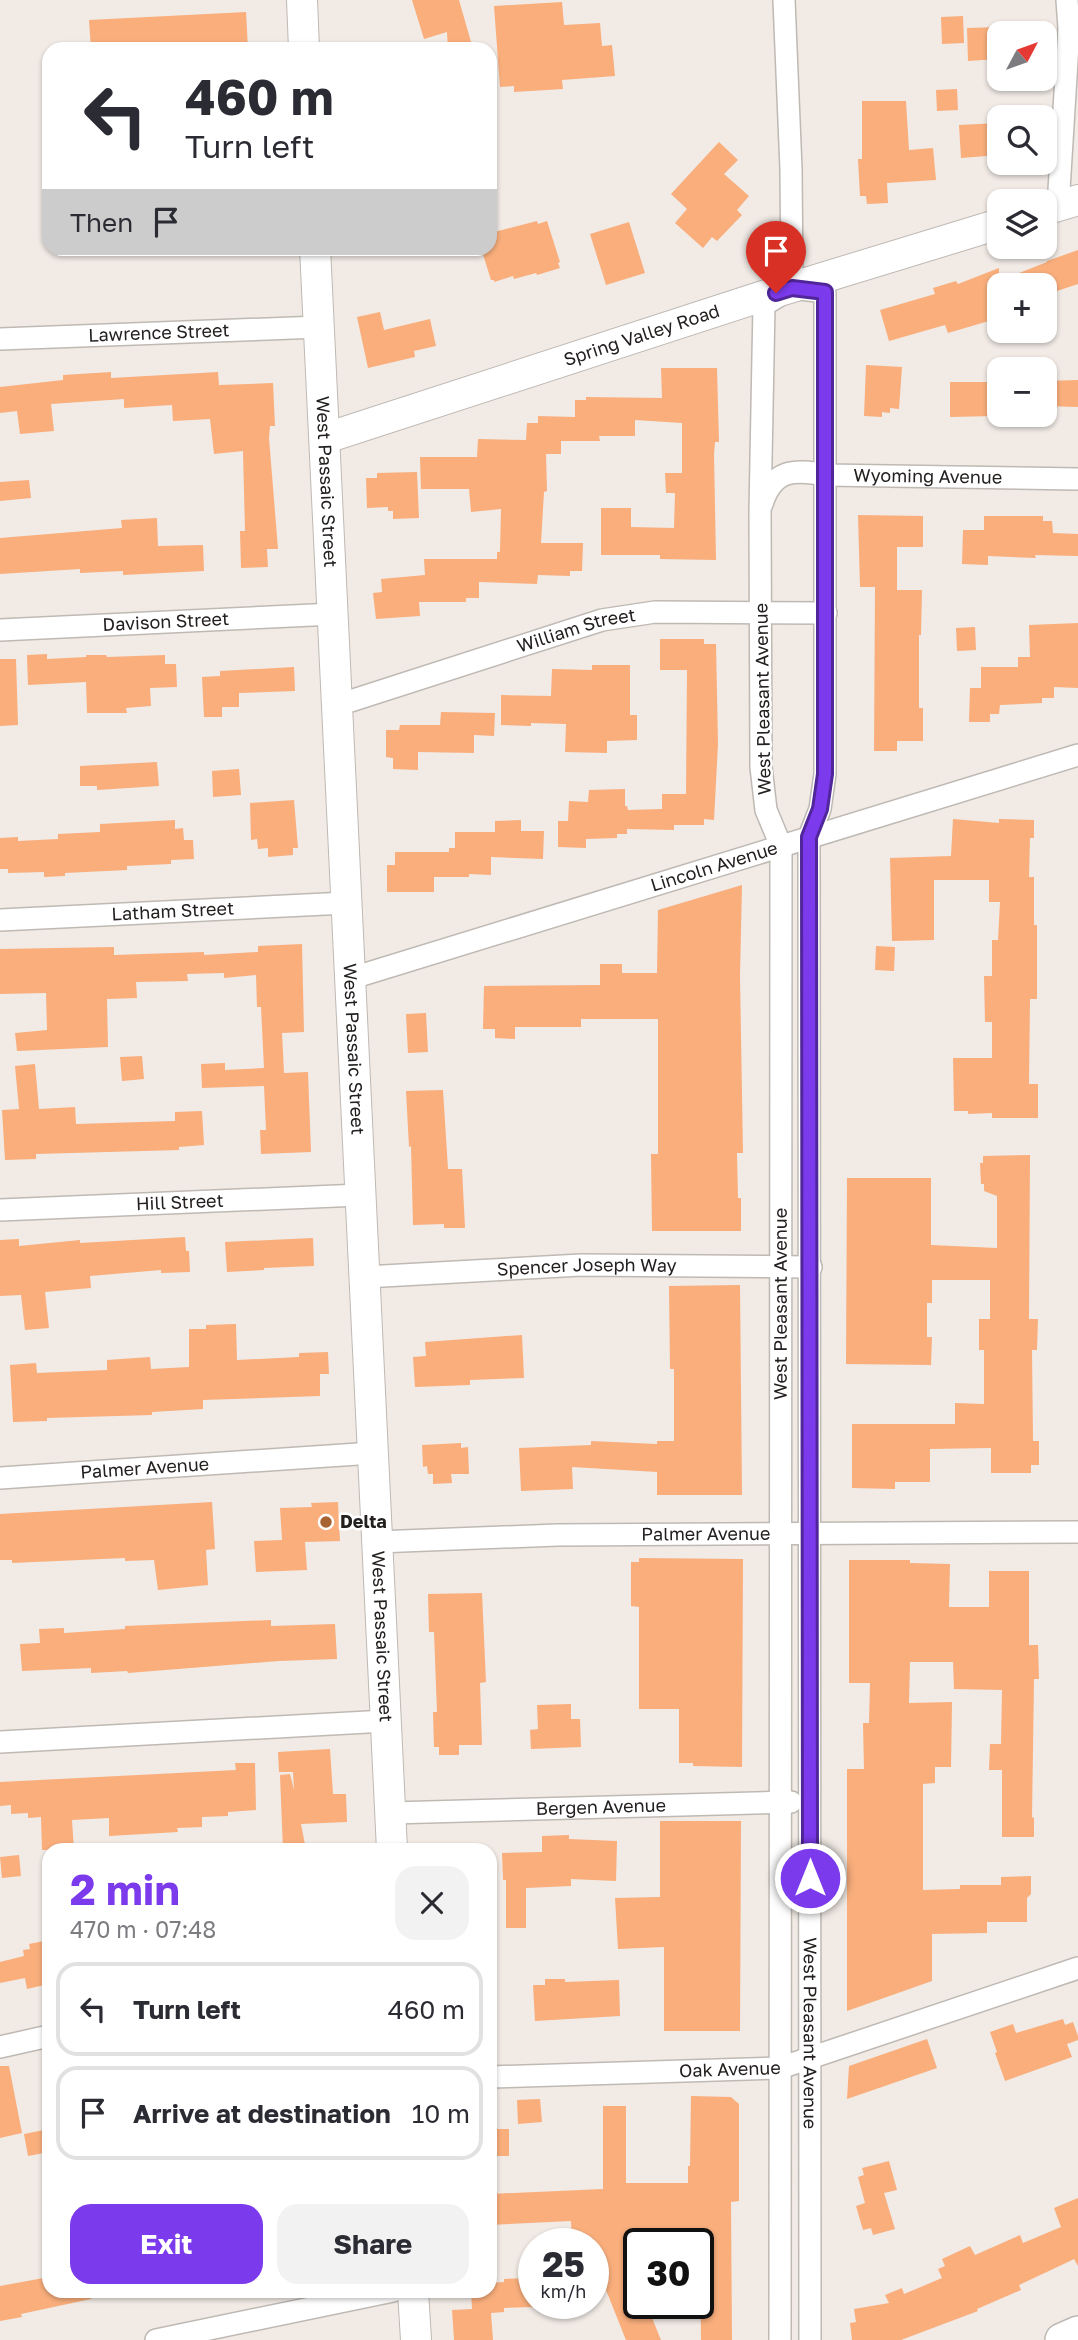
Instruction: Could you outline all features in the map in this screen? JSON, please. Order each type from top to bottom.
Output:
[{"type":"main road","points":[[302,0],[304,42]]},
{"type":"main road","name":"Spring Valley Road","points":[[326,438],[987,228]]},
{"type":"main road","name":"West Passaic Street","points":[[315,256],[392,1843]]},
{"type":"main road","points":[[413,2298],[416,2340]]},
{"type":"main road","points":[[1062,2340],[1078,2333]]},
{"type":"street","points":[[784,0],[791,169],[792,288]]},
{"type":"street","points":[[1060,205],[1069,28],[1067,0]]},
{"type":"street","name":"West Pleasant Avenue","points":[[779,2340],[781,846],[766,810],[761,767],[760,511],[764,305],[792,288],[825,292],[825,774],[820,809],[809,837],[810,2340]]},
{"type":"street","name":"Lawrence Street","points":[[0,339],[319,327]]},
{"type":"street","name":"Wyoming Avenue","points":[[760,511],[767,490],[782,474],[800,470],[826,475],[1078,479]]},
{"type":"street","name":"William Street","points":[[338,705],[602,620],[654,612],[826,613]]},
{"type":"street","name":"Davison Street","points":[[0,630],[334,614]]},
{"type":"street","name":"Lincoln Avenue","points":[[349,979],[1078,755]]},
{"type":"street","name":"Latham Street","points":[[0,920],[346,903]]},
{"type":"street","name":"Hill Street","points":[[0,1210],[360,1195]]},
{"type":"street","name":"Spencer Joseph Way","points":[[365,1277],[581,1265],[811,1267]]},
{"type":"street","name":"Palmer Avenue","points":[[0,1478],[373,1453]]},
{"type":"street","name":"Palmer Avenue","points":[[377,1542],[557,1535],[1078,1532]]},
{"type":"street","points":[[0,1742],[386,1721]]},
{"type":"street","name":"Bergen Avenue","points":[[390,1813],[810,1802]]},
{"type":"street","name":"Oak Avenue","points":[[497,2077],[780,2068],[1078,1968]]},
{"type":"street","points":[[0,2047],[42,2038]]},
{"type":"street","points":[[156,2340],[359,2298]]},
{"type":"building","points":[[412,0],[459,0],[471,42],[448,42],[447,32],[424,39]]},
{"type":"building","points":[[562,2],[564,25],[600,23],[602,46],[612,45],[615,76],[562,80],[563,89],[514,92],[514,86],[500,87],[494,6]]},
{"type":"building","points":[[246,12],[248,42],[91,42],[89,20]]},
{"type":"building","points":[[963,16],[964,43],[942,44],[941,17]]},
{"type":"building","points":[[987,27],[987,60],[968,61],[967,28]]},
{"type":"building","points":[[957,89],[958,110],[937,111],[936,90]]},
{"type":"building","points":[[862,101],[906,101],[909,150],[933,148],[936,180],[887,183],[888,203],[867,204],[866,196],[860,196],[858,159],[862,159]]},
{"type":"building","points":[[987,124],[987,156],[961,158],[959,125]]},
{"type":"building","points":[[719,142],[738,160],[724,174],[749,196],[737,210],[742,215],[717,241],[712,237],[703,248],[675,223],[687,209],[671,194]]},
{"type":"building","points":[[547,221],[560,268],[494,282],[484,256],[497,256],[497,231]]},
{"type":"building","points":[[629,222],[645,273],[606,285],[590,234]]},
{"type":"building","points":[[1078,250],[1078,284],[1057,291],[1057,273],[1019,273],[1057,259]]},
{"type":"building","points":[[999,268],[999,273],[987,273],[987,322],[948,333],[945,325],[889,341],[880,310],[935,294],[933,288],[956,281],[958,284]]},
{"type":"building","points":[[380,312],[384,330],[430,319],[436,346],[414,351],[415,357],[368,368],[357,317]]},
{"type":"building","points":[[866,365],[902,367],[899,409],[890,408],[890,413],[882,412],[882,417],[864,416]]},
{"type":"building","points":[[661,368],[717,368],[719,442],[715,442],[714,454],[716,560],[660,559],[660,555],[601,555],[601,508],[631,508],[631,527],[674,528],[675,493],[666,493],[665,473],[682,473],[682,423],[635,420],[635,436],[599,436],[600,441],[561,441],[561,454],[546,454],[547,491],[544,492],[541,543],[583,543],[582,571],[570,571],[570,576],[538,575],[537,584],[479,582],[479,598],[466,598],[466,602],[419,602],[420,616],[376,619],[373,593],[382,592],[381,579],[425,575],[424,559],[497,559],[497,552],[500,552],[501,509],[471,512],[469,489],[421,489],[420,457],[477,457],[478,439],[526,440],[527,423],[538,423],[538,416],[575,417],[575,400],[586,400],[586,397],[662,398]]},
{"type":"building","points":[[111,372],[111,378],[218,372],[219,385],[273,383],[275,426],[270,426],[269,438],[278,549],[267,549],[268,567],[241,568],[240,531],[245,531],[243,451],[214,454],[210,419],[173,421],[172,405],[124,408],[124,399],[51,404],[54,431],[20,434],[17,411],[0,413],[0,387],[63,380],[63,375]]},
{"type":"building","points":[[1078,380],[1078,407],[1057,406],[1057,381]]},
{"type":"building","points":[[950,382],[987,382],[987,416],[950,417]]},
{"type":"building","points":[[417,472],[419,518],[393,519],[393,511],[388,511],[388,507],[367,508],[366,478],[377,478],[377,473]]},
{"type":"building","points":[[29,480],[31,498],[0,501],[0,482]]},
{"type":"building","points":[[858,515],[923,516],[923,547],[897,547],[897,590],[922,590],[919,708],[923,708],[923,741],[897,741],[897,751],[874,751],[875,587],[860,587]]},
{"type":"building","points":[[984,516],[1043,516],[1043,521],[1052,521],[1053,533],[1078,534],[1078,556],[988,556],[988,565],[962,564],[963,530],[984,530]]},
{"type":"building","points":[[157,518],[158,546],[203,545],[204,571],[123,575],[123,571],[80,573],[80,569],[0,574],[0,538],[122,528],[121,520]]},
{"type":"building","points":[[1078,623],[1078,688],[1054,687],[1054,698],[1042,698],[1042,703],[1000,705],[999,714],[990,714],[990,722],[969,722],[970,688],[981,688],[981,667],[1018,667],[1018,657],[1030,657],[1029,625]]},
{"type":"building","points":[[975,627],[976,650],[957,651],[956,628]]},
{"type":"building","points":[[660,639],[704,639],[704,644],[716,644],[718,744],[714,820],[704,819],[704,825],[674,825],[674,830],[627,829],[627,834],[617,834],[617,838],[586,839],[586,848],[558,847],[558,821],[568,821],[569,801],[588,802],[589,790],[625,789],[625,806],[628,810],[662,809],[662,794],[686,794],[687,670],[660,670]]},
{"type":"building","points":[[47,654],[47,659],[86,655],[165,655],[165,664],[176,664],[177,687],[150,688],[151,706],[126,708],[127,713],[87,713],[86,682],[28,685],[27,655]]},
{"type":"building","points":[[0,659],[16,659],[18,725],[0,726]]},
{"type":"building","points":[[592,665],[630,665],[630,715],[637,715],[637,740],[607,741],[607,753],[565,752],[566,724],[501,725],[501,695],[551,696],[552,669],[592,670]]},
{"type":"building","points":[[294,667],[295,691],[239,693],[239,707],[222,707],[222,717],[204,717],[202,677],[220,676],[220,671]]},
{"type":"building","points":[[441,712],[495,713],[494,736],[474,735],[474,753],[418,752],[418,770],[393,769],[393,758],[386,757],[386,730],[399,730],[400,725],[440,725]]},
{"type":"building","points":[[157,762],[159,786],[97,790],[97,786],[80,786],[80,766]]},
{"type":"building","points":[[239,769],[241,795],[213,797],[212,771]]},
{"type":"building","points":[[294,800],[298,848],[293,848],[293,855],[268,857],[268,848],[258,849],[257,839],[251,840],[250,803]]},
{"type":"building","points":[[953,819],[999,823],[999,819],[1034,820],[1034,838],[1030,838],[1029,877],[1034,877],[1037,999],[1030,999],[1029,1084],[1038,1084],[1038,1118],[992,1118],[992,1113],[968,1114],[968,1111],[954,1111],[953,1058],[992,1058],[992,1022],[985,1022],[984,976],[992,976],[992,940],[998,940],[1000,902],[989,902],[989,880],[934,880],[934,940],[892,941],[890,858],[951,856]]},
{"type":"building","points":[[175,820],[175,829],[183,828],[184,840],[193,840],[194,859],[171,860],[171,864],[127,866],[127,870],[65,873],[65,876],[44,877],[44,872],[8,873],[8,869],[0,869],[0,838],[18,837],[18,841],[58,839],[58,834],[100,832],[100,824]]},
{"type":"building","points":[[521,820],[521,831],[544,831],[543,859],[491,857],[491,875],[434,877],[434,892],[387,892],[387,865],[395,865],[395,852],[449,852],[449,848],[455,848],[455,832],[495,832],[495,821]]},
{"type":"building","points":[[742,885],[740,976],[743,1153],[737,1153],[741,1231],[652,1231],[651,1154],[658,1154],[658,1019],[581,1019],[581,1027],[515,1027],[515,1039],[495,1038],[495,1029],[483,1029],[484,986],[600,985],[600,964],[622,964],[622,973],[657,973],[658,910]]},
{"type":"building","points":[[302,944],[304,1032],[282,1033],[284,1073],[308,1072],[311,1152],[261,1154],[260,1130],[266,1130],[264,1086],[202,1088],[201,1064],[225,1063],[225,1070],[264,1068],[261,1007],[257,1007],[256,975],[224,978],[224,973],[187,974],[188,981],[136,982],[137,998],[107,999],[108,1047],[17,1051],[15,1033],[47,1030],[46,993],[0,994],[0,949],[114,947],[114,955],[204,952],[204,955],[258,952],[258,946]]},
{"type":"building","points":[[876,946],[895,947],[894,971],[875,970]]},
{"type":"building","points":[[426,1013],[428,1052],[408,1053],[406,1014]]},
{"type":"building","points":[[142,1056],[144,1079],[122,1081],[120,1057]]},
{"type":"building","points":[[35,1064],[39,1109],[75,1107],[76,1124],[175,1121],[175,1112],[202,1111],[204,1145],[179,1147],[179,1150],[36,1154],[36,1159],[5,1160],[2,1110],[19,1109],[15,1066]]},
{"type":"building","points":[[443,1090],[448,1169],[462,1169],[465,1228],[444,1228],[444,1224],[413,1225],[411,1146],[409,1147],[406,1091]]},
{"type":"building","points":[[1030,1155],[1029,1319],[1038,1319],[1037,1350],[1032,1350],[1033,1441],[1039,1441],[1039,1465],[1031,1465],[1031,1473],[991,1473],[991,1448],[930,1449],[930,1482],[895,1482],[895,1489],[852,1488],[852,1424],[955,1424],[955,1403],[984,1404],[984,1350],[979,1350],[979,1319],[990,1319],[990,1280],[932,1280],[932,1303],[927,1303],[927,1337],[932,1337],[931,1365],[846,1364],[847,1178],[931,1178],[931,1245],[997,1248],[997,1196],[984,1191],[980,1163],[983,1163],[983,1156]]},
{"type":"building","points":[[185,1237],[190,1272],[161,1273],[161,1270],[90,1276],[91,1288],[45,1292],[49,1328],[25,1330],[21,1295],[0,1296],[0,1240],[19,1239],[19,1246],[80,1240],[80,1243]]},
{"type":"building","points":[[313,1238],[314,1266],[227,1272],[225,1242]]},
{"type":"building","points":[[740,1285],[742,1495],[657,1495],[657,1472],[572,1467],[573,1489],[521,1491],[519,1448],[591,1445],[591,1441],[657,1444],[657,1441],[674,1441],[674,1369],[670,1369],[669,1286]]},
{"type":"building","points":[[236,1324],[237,1360],[299,1357],[299,1353],[328,1352],[329,1374],[320,1374],[320,1396],[203,1400],[203,1409],[152,1412],[152,1415],[47,1418],[47,1421],[13,1422],[10,1365],[36,1363],[37,1373],[107,1370],[107,1360],[150,1357],[151,1369],[189,1367],[189,1329],[206,1329],[206,1325]]},
{"type":"building","points":[[522,1335],[524,1378],[470,1380],[470,1385],[415,1387],[413,1357],[426,1356],[425,1342]]},
{"type":"building","points":[[461,1443],[461,1448],[468,1447],[469,1474],[451,1474],[452,1483],[433,1484],[433,1474],[428,1474],[427,1466],[423,1467],[422,1445]]},
{"type":"building","points":[[212,1502],[215,1549],[206,1550],[208,1585],[158,1590],[154,1560],[125,1561],[125,1558],[12,1563],[12,1560],[0,1560],[0,1514]]},
{"type":"building","points":[[338,1502],[340,1541],[305,1542],[307,1570],[256,1572],[254,1541],[282,1540],[280,1508],[312,1507],[311,1503]]},
{"type":"building","points":[[639,1558],[743,1559],[742,1767],[693,1766],[693,1763],[679,1763],[679,1709],[639,1709],[639,1607],[631,1606],[631,1562],[639,1562]]},
{"type":"building","points":[[849,1560],[910,1560],[910,1563],[950,1564],[949,1607],[989,1607],[989,1571],[1029,1571],[1029,1645],[1038,1645],[1039,1679],[1034,1679],[1034,1837],[1002,1837],[1002,1770],[989,1770],[990,1744],[1001,1744],[1002,1690],[954,1689],[953,1662],[910,1662],[909,1703],[952,1702],[951,1767],[935,1767],[935,1783],[923,1784],[923,1890],[960,1889],[960,1885],[1001,1885],[1001,1877],[1031,1876],[1027,1922],[987,1922],[987,1933],[932,1934],[932,1981],[847,2011],[847,1769],[864,1769],[863,1723],[869,1723],[870,1683],[849,1683]]},
{"type":"building","points":[[482,1593],[486,1682],[480,1683],[482,1745],[459,1745],[459,1755],[439,1755],[439,1747],[434,1747],[433,1712],[437,1712],[434,1632],[429,1632],[428,1594]]},
{"type":"building","points":[[271,1620],[271,1626],[335,1624],[337,1659],[128,1673],[91,1673],[91,1668],[22,1671],[20,1644],[40,1643],[39,1629],[64,1628],[64,1633],[125,1629],[125,1626]]},
{"type":"building","points":[[571,1704],[571,1719],[580,1719],[581,1747],[531,1749],[530,1730],[538,1729],[537,1705]]},
{"type":"building","points":[[330,1749],[333,1794],[346,1794],[347,1822],[301,1824],[305,1843],[283,1843],[280,1775],[290,1774],[294,1790],[293,1772],[279,1772],[278,1752]]},
{"type":"building","points":[[235,1763],[255,1763],[256,1810],[228,1812],[228,1816],[202,1817],[202,1827],[177,1828],[178,1832],[109,1836],[109,1818],[72,1820],[74,1843],[42,1843],[42,1850],[41,1817],[28,1818],[28,1813],[11,1814],[11,1805],[0,1806],[0,1782],[236,1770]]},
{"type":"building","points":[[660,1821],[741,1821],[740,2031],[664,2031],[664,1947],[618,1949],[615,1898],[660,1897]]},
{"type":"building","points":[[569,1835],[569,1839],[617,1841],[616,1881],[571,1879],[571,1886],[526,1888],[526,1928],[506,1928],[506,1880],[503,1880],[502,1853],[542,1852],[542,1836]]},
{"type":"building","points":[[19,1855],[21,1876],[2,1878],[0,1857]]},
{"type":"building","points":[[42,1941],[42,1986],[27,1989],[25,1978],[0,1983],[0,1962],[24,1956],[23,1950],[30,1949],[29,1944]]},
{"type":"building","points":[[545,1979],[565,1979],[565,1982],[619,1980],[620,2016],[535,2021],[533,1985],[545,1985]]},
{"type":"building","points":[[1063,2019],[1065,2025],[1073,2022],[1078,2036],[1078,2040],[1067,2044],[1072,2057],[1005,2081],[990,2032],[1013,2024],[1016,2033]]},
{"type":"building","points":[[927,2039],[937,2068],[847,2099],[849,2066]]},
{"type":"building","points":[[0,2066],[9,2066],[22,2133],[0,2138]]},
{"type":"building","points":[[691,2096],[731,2097],[739,2104],[739,2201],[731,2202],[732,2340],[701,2340],[701,2319],[714,2319],[714,2228],[623,2228],[623,2319],[652,2319],[661,2340],[626,2340],[609,2298],[609,2228],[571,2228],[571,2221],[497,2225],[497,2194],[603,2189],[603,2106],[626,2106],[626,2183],[688,2183]]},
{"type":"building","points":[[540,2099],[542,2122],[518,2124],[517,2100]]},
{"type":"building","points":[[497,2129],[509,2129],[509,2156],[497,2156]]},
{"type":"building","points":[[42,2130],[42,2153],[28,2156],[24,2134]]},
{"type":"building","points":[[889,2161],[897,2190],[884,2193],[895,2229],[873,2235],[871,2228],[863,2230],[856,2206],[865,2203],[858,2177],[864,2175],[862,2168]]},
{"type":"building","points":[[1078,2198],[1078,2266],[1074,2259],[1019,2285],[1021,2290],[977,2309],[978,2311],[901,2340],[852,2340],[850,2323],[856,2322],[854,2309],[889,2303],[885,2295],[902,2288],[904,2294],[942,2278],[938,2269],[945,2266],[942,2259],[970,2246],[975,2255],[1020,2235],[1023,2243],[1061,2227],[1054,2208]]},
{"type":"building","points":[[42,2278],[42,2298],[91,2299],[0,2321],[0,2286]]},
{"type":"building","points":[[504,2279],[518,2279],[518,2308],[504,2308],[504,2312],[491,2313],[493,2340],[454,2340],[452,2310],[472,2309],[471,2298],[497,2298],[497,2282],[504,2282]]},
{"type":"place","name":"Delta","points":[[326,1522]]},
{"type":"route","points":[[776,293],[792,288],[825,292],[825,774],[820,809],[809,837],[810,1878]]}]
